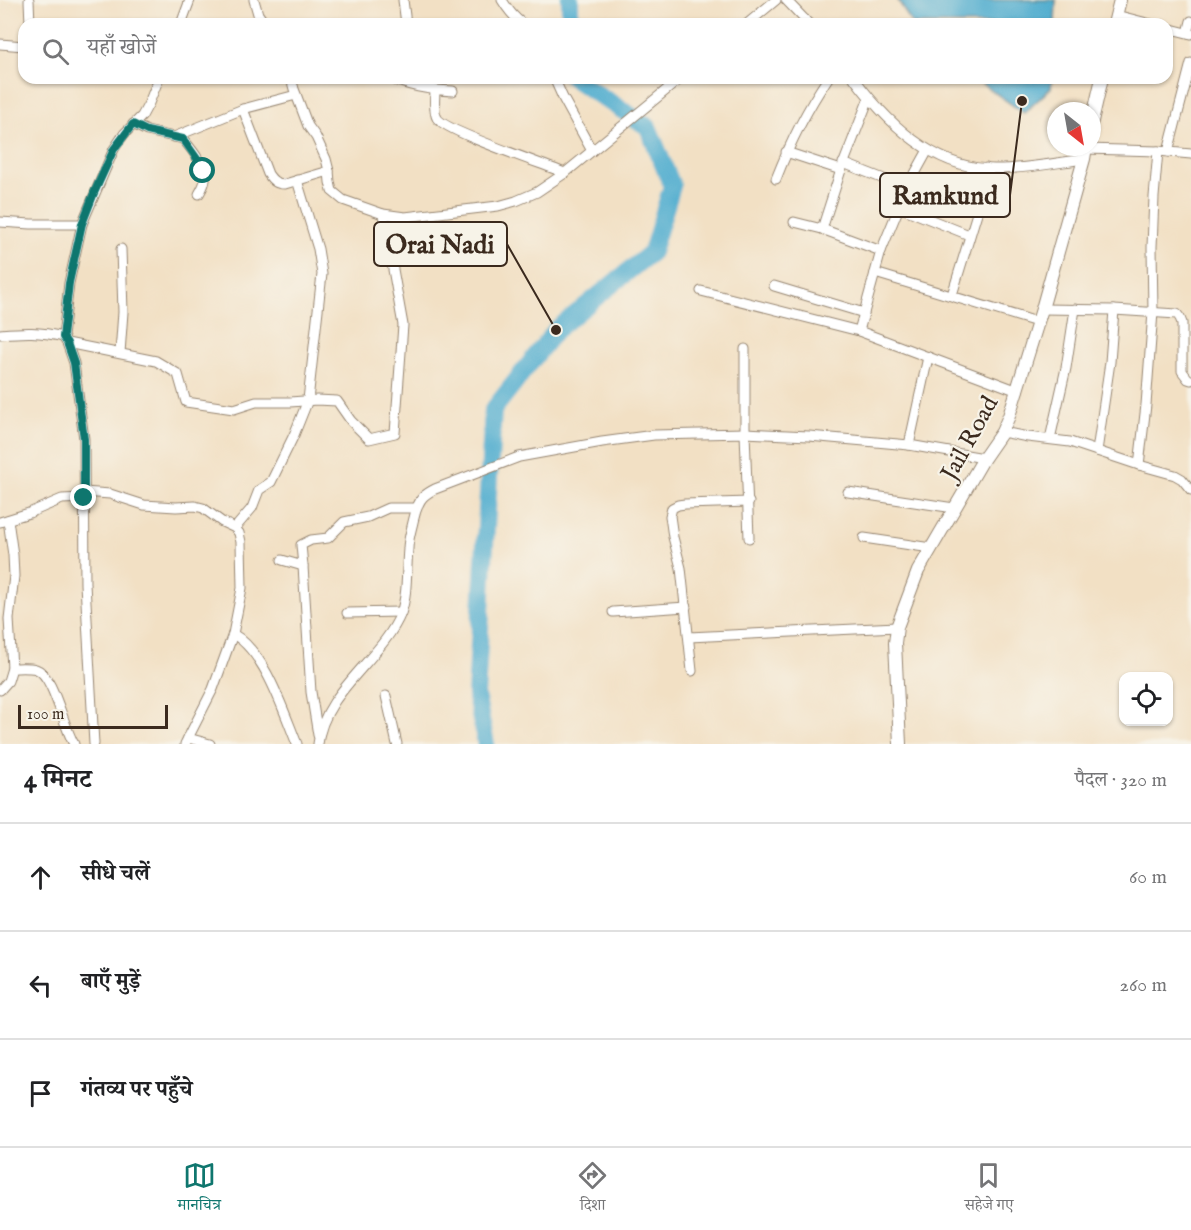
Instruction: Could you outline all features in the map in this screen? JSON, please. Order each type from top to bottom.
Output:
[{"type":"street","points":[[29,0],[30,18]]},
{"type":"street","points":[[183,18],[190,0]]},
{"type":"street","points":[[254,0],[261,18]]},
{"type":"street","points":[[403,0],[405,18]]},
{"type":"street","points":[[502,0],[514,18]]},
{"type":"street","points":[[754,18],[776,0]]},
{"type":"street","points":[[786,0],[803,18]]},
{"type":"street","points":[[1116,18],[1120,0]]},
{"type":"street","points":[[1173,29],[1190,33],[1191,21]]},
{"type":"street","points":[[0,45],[18,46]]},
{"type":"street","points":[[1139,465],[1153,312],[1153,217],[1163,151],[1191,63]]},
{"type":"street","points":[[94,744],[85,584],[84,439],[74,363],[65,340],[69,283],[82,224],[94,193],[114,149],[142,116],[157,84]]},
{"type":"street","points":[[293,84],[308,126],[326,159],[332,191],[343,200],[383,214],[405,217],[498,206],[537,192],[592,151],[674,84]]},
{"type":"street","points":[[407,84],[453,91]]},
{"type":"street","points":[[557,84],[592,151]]},
{"type":"street","points":[[776,179],[786,152],[824,84]]},
{"type":"street","points":[[858,84],[869,98],[912,141],[950,161],[994,170],[1020,168],[1069,156]]},
{"type":"street","points":[[1096,102],[1101,84]]},
{"type":"street","points":[[435,90],[435,115],[443,124],[565,172]]},
{"type":"street","points":[[174,137],[243,109],[296,95]]},
{"type":"street","points":[[822,229],[842,167],[869,98]]},
{"type":"street","points":[[243,109],[268,174],[273,181],[285,184],[329,171]]},
{"type":"street","points":[[133,124],[147,131],[183,139],[203,171],[205,178],[200,194]]},
{"type":"street","points":[[859,331],[881,251],[907,188],[928,150]]},
{"type":"street","points":[[1101,152],[1163,151],[1191,154]]},
{"type":"street","points":[[786,152],[907,188]]},
{"type":"street","name":"Jail Road","points":[[900,744],[894,643],[897,627],[918,571],[1002,432],[1018,391],[1084,156]]},
{"type":"street","points":[[952,295],[981,200],[986,168]]},
{"type":"street","points":[[236,528],[252,508],[259,490],[271,482],[308,400],[322,274],[318,249],[297,180]]},
{"type":"street","points":[[899,207],[969,235]]},
{"type":"street","points":[[0,334],[26,331],[46,333],[65,340],[156,361],[178,374],[186,402],[234,410],[256,402],[337,401],[351,422],[369,439],[395,433],[403,325],[383,214]]},
{"type":"street","points":[[0,222],[82,224]]},
{"type":"street","points":[[794,222],[822,229],[881,251]]},
{"type":"street","points":[[120,353],[123,312],[121,249]]},
{"type":"street","points":[[875,273],[1037,322]]},
{"type":"street","points":[[774,286],[864,313]]},
{"type":"street","points":[[701,291],[859,331],[1018,391]]},
{"type":"street","points":[[1042,309],[1177,314],[1182,323],[1182,371],[1191,380]]},
{"type":"street","points":[[1050,439],[1066,368],[1075,309]]},
{"type":"street","points":[[1097,451],[1110,362],[1114,310]]},
{"type":"street","points":[[745,349],[749,538]]},
{"type":"street","points":[[909,445],[928,357]]},
{"type":"street","points":[[1002,432],[1070,442],[1175,475],[1187,481],[1191,490]]},
{"type":"street","points":[[318,741],[327,715],[337,698],[393,629],[401,612],[406,590],[408,546],[415,512],[423,497],[435,489],[519,457],[654,435],[745,433],[809,436],[909,445],[984,459]]},
{"type":"street","points":[[848,492],[954,508]]},
{"type":"street","points":[[0,690],[8,681],[12,668],[5,618],[14,576],[13,555],[4,521],[62,499],[84,495],[110,494],[144,505],[203,508],[222,522],[236,528],[241,542],[242,588],[233,634],[213,689],[186,741],[210,744]]},
{"type":"street","points":[[692,670],[681,568],[670,516],[672,508],[685,504],[749,502]]},
{"type":"street","points":[[318,741],[311,692],[301,545],[311,540],[328,538],[344,522],[368,517],[388,508],[417,508]]},
{"type":"street","points":[[864,538],[931,548]]},
{"type":"street","points":[[282,560],[303,566]]},
{"type":"street","points":[[613,612],[686,607]]},
{"type":"street","points":[[346,613],[401,612]]},
{"type":"street","points":[[689,637],[897,627]]},
{"type":"street","points":[[233,634],[242,639],[260,660],[297,744]]},
{"type":"street","points":[[12,668],[38,669],[46,676],[74,744]]},
{"type":"street","points":[[386,696],[397,744]]},
{"type":"water","points":[[898,0],[1056,0],[1055,18],[908,18]]},
{"type":"water","points":[[983,84],[1051,84],[1051,88],[1024,113]]},
{"type":"waterway","points":[[570,0],[570,18]]},
{"type":"waterway","points":[[486,744],[476,695],[493,410],[556,330],[652,252],[672,186],[648,127],[582,84]]},
{"type":"place","name":"Ramkund","points":[[1022,101]]},
{"type":"place","name":"Orai Nadi","points":[[556,330]]},
{"type":"route","points":[[84,498],[84,439],[74,363],[63,337],[69,283],[82,224],[114,149],[133,124],[147,131],[183,139],[203,171]]}]
